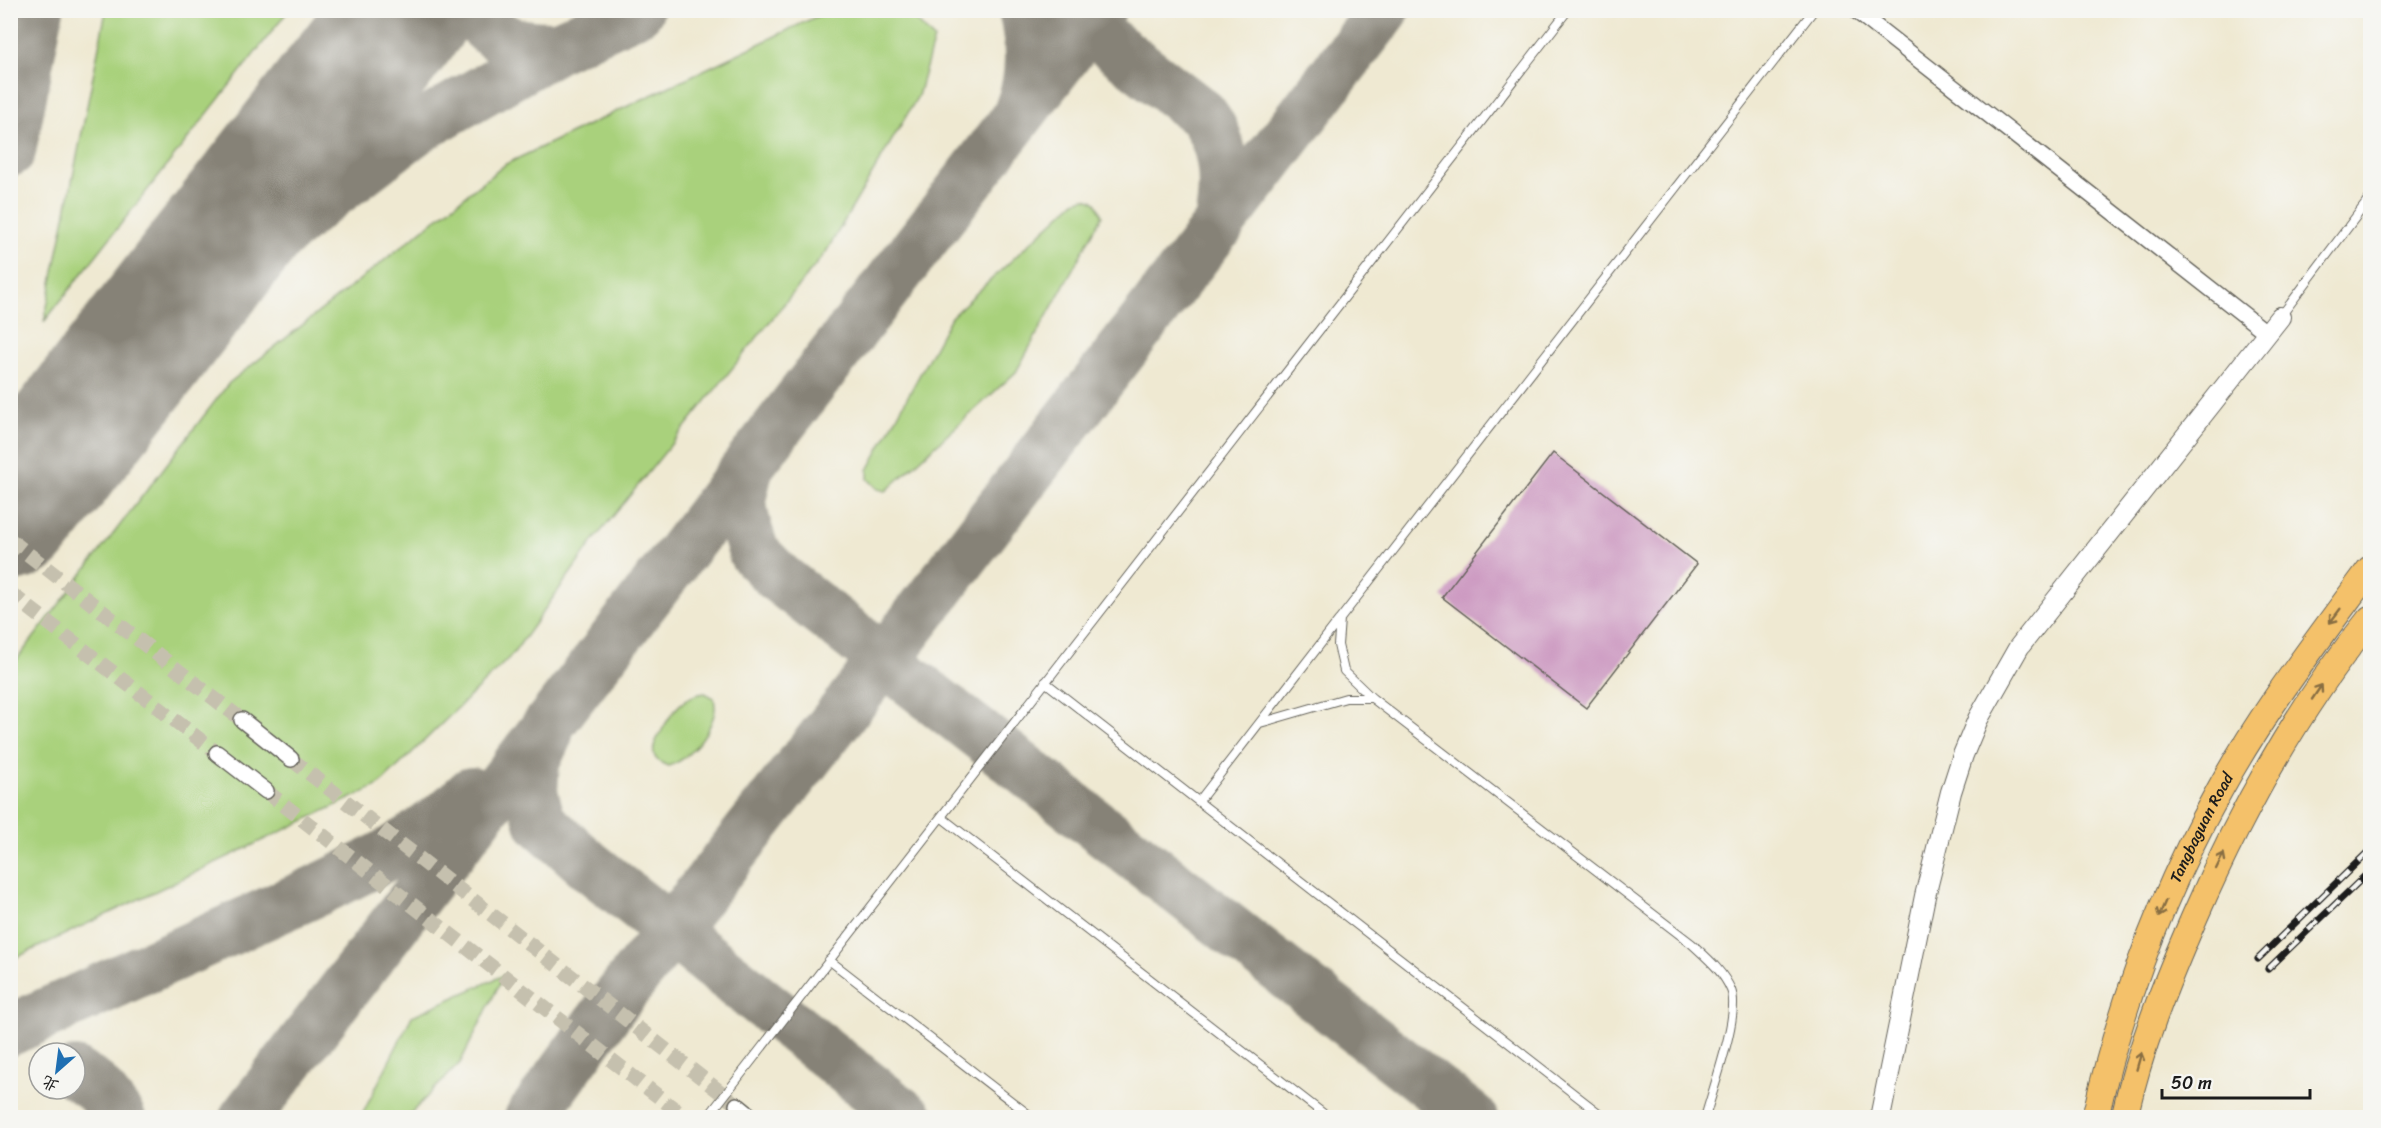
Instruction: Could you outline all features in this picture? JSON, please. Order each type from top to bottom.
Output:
[{"type":"highway","name":"Tangbaguan Road","points":[[2095,1118],[2126,1001],[2170,888],[2193,841],[2219,791],[2272,704],[2370,569]]},
{"type":"highway","name":"Tangbaguan Road","points":[[2124,1118],[2145,1041],[2161,994],[2217,865],[2257,790],[2318,689],[2370,619]]},
{"type":"street","points":[[1855,10],[2267,333]]},
{"type":"street","points":[[1880,1118],[1925,896],[1951,792],[1978,719],[2019,647],[2280,317]]},
{"type":"street","points":[[242,720],[291,759]]},
{"type":"street","points":[[217,753],[266,791]]},
{"type":"street","points":[[737,1105],[753,1118]]},
{"type":"lane","points":[[707,1118],[1568,10]]},
{"type":"lane","points":[[1199,801],[1814,10]]},
{"type":"lane","points":[[2280,317],[2370,198]]},
{"type":"lane","points":[[1340,619],[1338,645],[1344,671],[1372,698],[1692,944],[1719,970],[1733,992],[1732,1025],[1705,1118]]},
{"type":"lane","points":[[1045,682],[1605,1118]]},
{"type":"lane","points":[[1259,723],[1346,698],[1372,698]]},
{"type":"lane","points":[[941,817],[1329,1118]]},
{"type":"lane","points":[[829,960],[1033,1118]]},
{"type":"green space","points":[[106,11],[288,11],[44,322]]},
{"type":"green space","points":[[828,11],[907,11],[934,39],[918,96],[826,252],[594,540],[513,654],[379,785],[11,960],[11,667],[229,383],[506,164]]},
{"type":"green space","points":[[1085,198],[1097,204],[1102,216],[1016,372],[886,491],[878,489],[868,479],[868,470],[951,317],[1075,201]]},
{"type":"green space","points":[[705,693],[714,698],[715,708],[706,733],[689,754],[675,764],[668,766],[659,762],[655,756],[654,745],[669,718],[684,701],[697,694]]},
{"type":"green space","points":[[504,975],[460,1063],[407,1117],[361,1117],[412,1016]]},
{"type":"building","points":[[1553,453],[1697,564],[1586,708],[1442,597]]},
{"type":"taxiway","points":[[10,151],[38,10]]},
{"type":"taxiway","points":[[473,10],[490,31],[509,42],[520,45],[558,47]]},
{"type":"taxiway","points":[[120,375],[201,298],[252,260],[315,206],[415,130],[558,47],[638,10]]},
{"type":"taxiway","points":[[1020,110],[1027,85],[1030,61],[1029,36],[1024,10]]},
{"type":"taxiway","points":[[1066,10],[1202,114],[1216,140],[1223,168],[1222,212],[1219,226]]},
{"type":"taxiway","points":[[245,1118],[1100,10]]},
{"type":"taxiway","points":[[530,1118],[613,1004],[884,660],[1384,10]]},
{"type":"taxiway","points":[[748,466],[740,500],[745,525],[754,553],[779,578],[1472,1118]]},
{"type":"taxiway","points":[[547,734],[534,762],[532,792],[540,822],[591,867],[908,1118]]},
{"type":"taxiway","points":[[10,1030],[363,868],[420,834],[471,793]]},
{"type":"taxiway","points":[[87,1081],[96,1087],[120,1118]]},
{"type":"runway","points":[[10,515],[404,10]]},
{"type":"tunnel","points":[[10,540],[242,720]]},
{"type":"tunnel","points":[[10,593],[217,753]]},
{"type":"tunnel","points":[[291,759],[737,1105]]},
{"type":"tunnel","points":[[266,791],[686,1118]]},
{"type":"railway","points":[[2258,959],[2370,850]]},
{"type":"railway","points":[[2268,969],[2370,871]]}]
